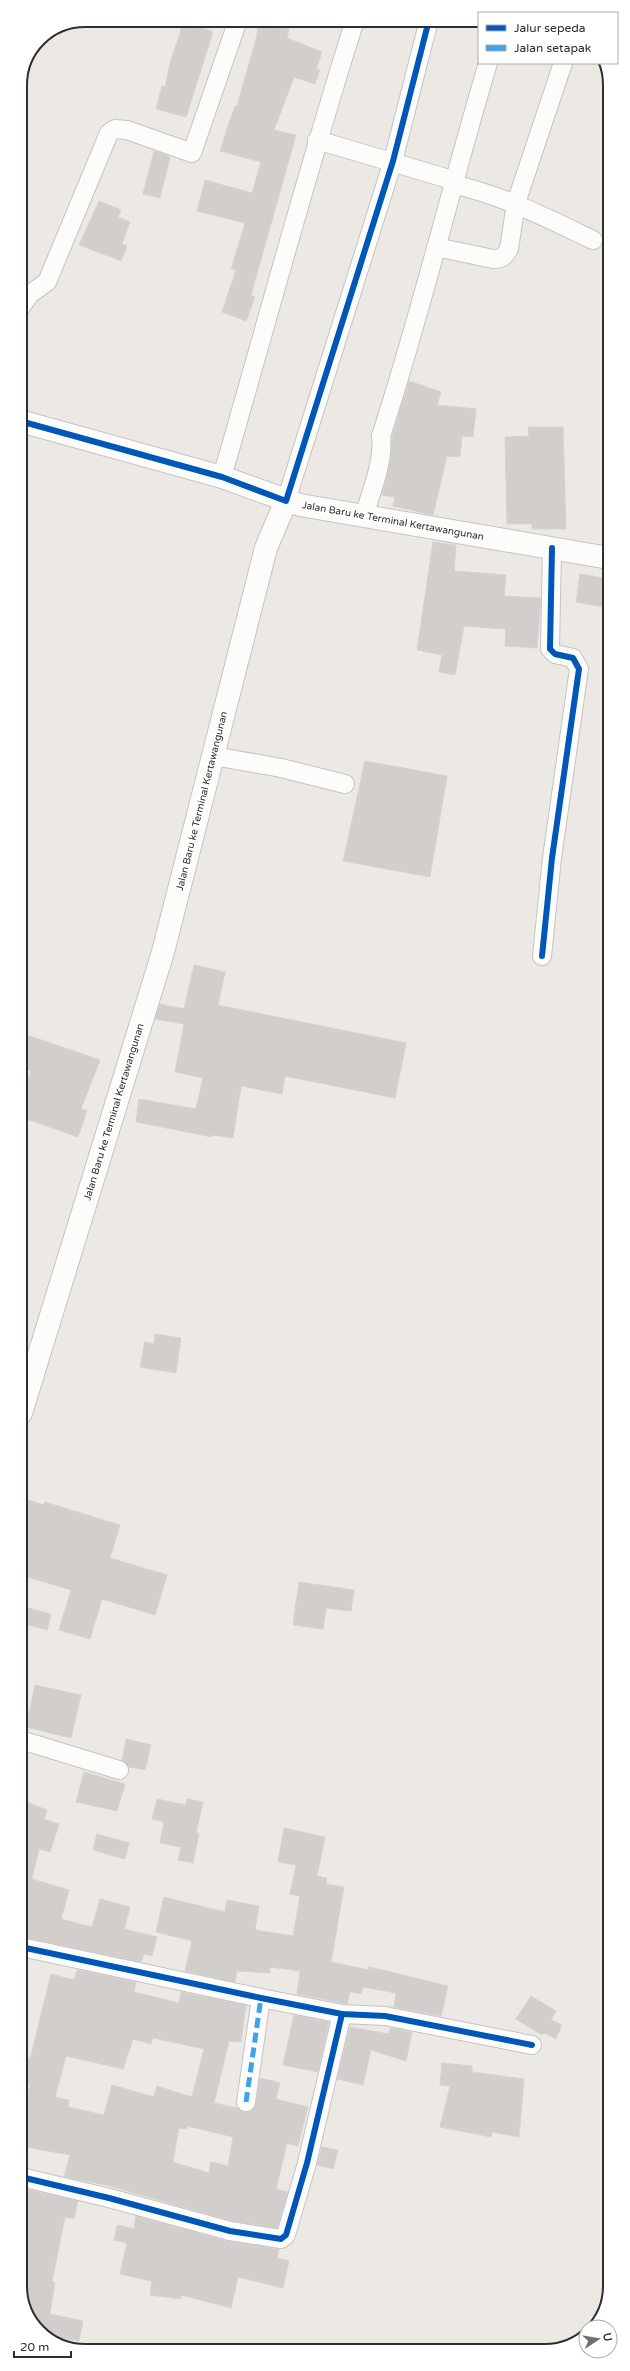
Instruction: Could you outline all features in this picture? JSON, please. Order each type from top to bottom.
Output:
[{"type":"main road","points":[[27,423],[222,477],[286,501]]},
{"type":"main road","name":"Jalan Baru ke Terminal Kertawangunan","points":[[27,1394],[163,952],[266,548],[286,501],[364,516],[603,557]]},
{"type":"street","points":[[27,298],[30,294],[47,282],[109,133],[115,129],[127,130],[192,153],[236,27]]},
{"type":"street","points":[[222,477],[272,306],[317,140],[353,27]]},
{"type":"street","points":[[286,501],[393,161],[427,27]]},
{"type":"street","points":[[364,516],[379,462],[382,444],[381,436],[400,377],[452,184],[488,64]]},
{"type":"street","points":[[436,247],[500,259],[509,249],[516,203],[563,64]]},
{"type":"street","points":[[317,140],[393,161],[449,179],[452,184],[476,189],[516,203],[593,240]]},
{"type":"street","points":[[542,956],[552,858],[579,669],[573,658],[555,654],[550,649],[552,548]]},
{"type":"street","points":[[214,756],[281,768],[345,784]]},
{"type":"street","points":[[27,1742],[118,1770]]},
{"type":"street","points":[[27,1948],[342,2014],[385,2016],[532,2046]]},
{"type":"street","points":[[246,2102],[261,1998]]},
{"type":"street","points":[[27,2178],[109,2198],[230,2231],[281,2239],[286,2235],[308,2163],[342,2014]]},
{"type":"building","points":[[182,27],[200,27],[213,32],[186,117],[156,109],[162,86],[165,87],[170,63]]},
{"type":"building","points":[[258,27],[280,27],[289,29],[287,38],[322,52],[316,69],[320,70],[315,84],[294,77],[274,130],[296,135],[251,295],[255,297],[246,321],[222,312],[236,270],[231,269],[245,223],[197,211],[205,180],[252,193],[261,162],[220,151],[235,106],[237,106]]},
{"type":"building","points":[[154,151],[170,157],[160,198],[143,194]]},
{"type":"building","points":[[99,201],[121,210],[118,217],[130,222],[122,244],[127,246],[121,261],[79,245]]},
{"type":"building","points":[[409,381],[441,392],[437,405],[476,409],[473,437],[462,436],[460,457],[447,456],[433,515],[393,506],[395,497],[382,495],[391,458],[392,437]]},
{"type":"building","points":[[528,427],[563,427],[566,529],[532,529],[532,524],[507,524],[505,437],[529,436]]},
{"type":"building","points":[[433,542],[456,545],[454,571],[506,575],[504,596],[541,598],[537,648],[505,646],[506,629],[464,626],[455,675],[439,672],[442,655],[417,650]]},
{"type":"building","points":[[580,574],[603,578],[603,607],[576,602]]},
{"type":"building","points":[[365,761],[447,776],[430,877],[343,861]]},
{"type":"building","points":[[194,965],[225,972],[218,1005],[406,1043],[395,1098],[285,1076],[282,1094],[241,1086],[233,1138],[212,1135],[212,1137],[136,1122],[139,1099],[196,1109],[203,1078],[175,1072],[184,1024],[155,1019],[160,1004],[184,1009]]},
{"type":"building","points":[[27,1035],[100,1060],[81,1109],[87,1111],[78,1137],[27,1119],[27,1083],[31,1071],[27,1069]]},
{"type":"building","points":[[155,1334],[181,1338],[176,1373],[140,1367],[145,1342],[154,1344]]},
{"type":"building","points":[[27,1500],[44,1505],[45,1502],[120,1525],[110,1558],[167,1575],[155,1615],[102,1599],[90,1639],[59,1630],[71,1590],[27,1577]]},
{"type":"building","points":[[299,1582],[354,1590],[351,1611],[326,1608],[323,1629],[293,1625]]},
{"type":"building","points":[[27,1608],[51,1614],[47,1630],[27,1625]]},
{"type":"building","points":[[35,1685],[81,1695],[71,1738],[27,1727]]},
{"type":"building","points":[[126,1739],[151,1745],[145,1770],[129,1767],[122,1760]]},
{"type":"building","points":[[84,1772],[125,1784],[117,1811],[76,1802]]},
{"type":"building","points":[[157,1799],[186,1805],[187,1799],[203,1802],[196,1833],[199,1833],[193,1863],[178,1860],[181,1847],[160,1843],[164,1822],[152,1819]]},
{"type":"building","points":[[27,1802],[47,1810],[44,1819],[59,1824],[50,1852],[39,1849],[32,1879],[69,1890],[61,1919],[92,1927],[100,1899],[130,1907],[124,1929],[157,1937],[152,1956],[144,1954],[141,1962],[27,1938]]},
{"type":"building","points":[[284,1828],[325,1837],[317,1876],[327,1878],[326,1884],[344,1887],[331,1962],[369,1970],[369,1967],[448,1986],[441,2016],[394,2007],[396,1993],[363,1987],[361,1994],[350,1992],[347,2004],[297,1994],[300,1971],[270,1967],[270,1973],[237,1971],[235,1982],[185,1971],[192,1941],[156,1932],[164,1897],[225,1912],[227,1900],[259,1906],[255,1930],[293,1936],[300,1896],[290,1894],[296,1865],[278,1862]]},
{"type":"building","points":[[97,1834],[129,1843],[125,1859],[93,1850]]},
{"type":"building","points":[[77,1970],[136,1982],[134,1992],[179,2003],[181,1992],[246,2005],[241,2042],[229,2041],[214,2103],[238,2108],[244,2112],[250,2112],[256,2104],[260,2078],[280,2083],[276,2099],[308,2107],[298,2146],[287,2143],[276,2189],[288,2192],[277,2228],[232,2221],[106,2185],[64,2177],[70,2155],[27,2147],[27,2098],[30,2084],[27,2083],[27,2058],[30,2059],[51,1974],[74,1980]],"holes":[[[153,2038],[204,2049],[192,2097],[157,2086],[154,2097],[112,2085],[104,2115],[68,2107],[69,2100],[55,2097],[66,2056],[123,2069],[133,2039],[151,2044]],[[187,2126],[233,2137],[228,2166],[211,2162],[209,2173],[173,2162],[179,2128],[187,2129]]]},
{"type":"building","points":[[531,1996],[556,2011],[551,2020],[562,2025],[556,2039],[544,2033],[542,2035],[516,2019]]},
{"type":"building","points":[[294,2015],[329,2022],[318,2072],[283,2065]]},
{"type":"building","points":[[350,2027],[389,2034],[390,2028],[412,2032],[406,2061],[371,2050],[363,2085],[337,2079]]},
{"type":"building","points":[[442,2063],[472,2066],[472,2072],[524,2079],[519,2137],[492,2132],[491,2137],[440,2127],[450,2086],[440,2085]]},
{"type":"building","points":[[322,2147],[338,2150],[333,2169],[317,2165]]},
{"type":"building","points":[[27,2189],[78,2201],[74,2219],[65,2217],[52,2282],[55,2282],[50,2314],[83,2321],[79,2341],[59,2338],[47,2330],[39,2321],[30,2305],[27,2286]]},
{"type":"building","points":[[136,2216],[227,2241],[279,2249],[277,2258],[289,2261],[283,2288],[238,2277],[231,2308],[181,2295],[181,2299],[150,2295],[152,2281],[120,2274],[127,2243],[114,2240],[117,2225],[134,2229]]},
{"type":"marked path","points":[[246,2102],[261,1998]]},
{"type":"cycle path","points":[[27,423],[222,477],[286,501],[393,161],[427,27]]},
{"type":"cycle path","points":[[542,956],[552,858],[579,669],[573,658],[555,654],[550,649],[552,548]]},
{"type":"cycle path","points":[[27,1948],[342,2014],[385,2016],[532,2045]]},
{"type":"cycle path","points":[[27,2178],[109,2198],[230,2231],[281,2239],[286,2235],[307,2163],[342,2014]]}]
